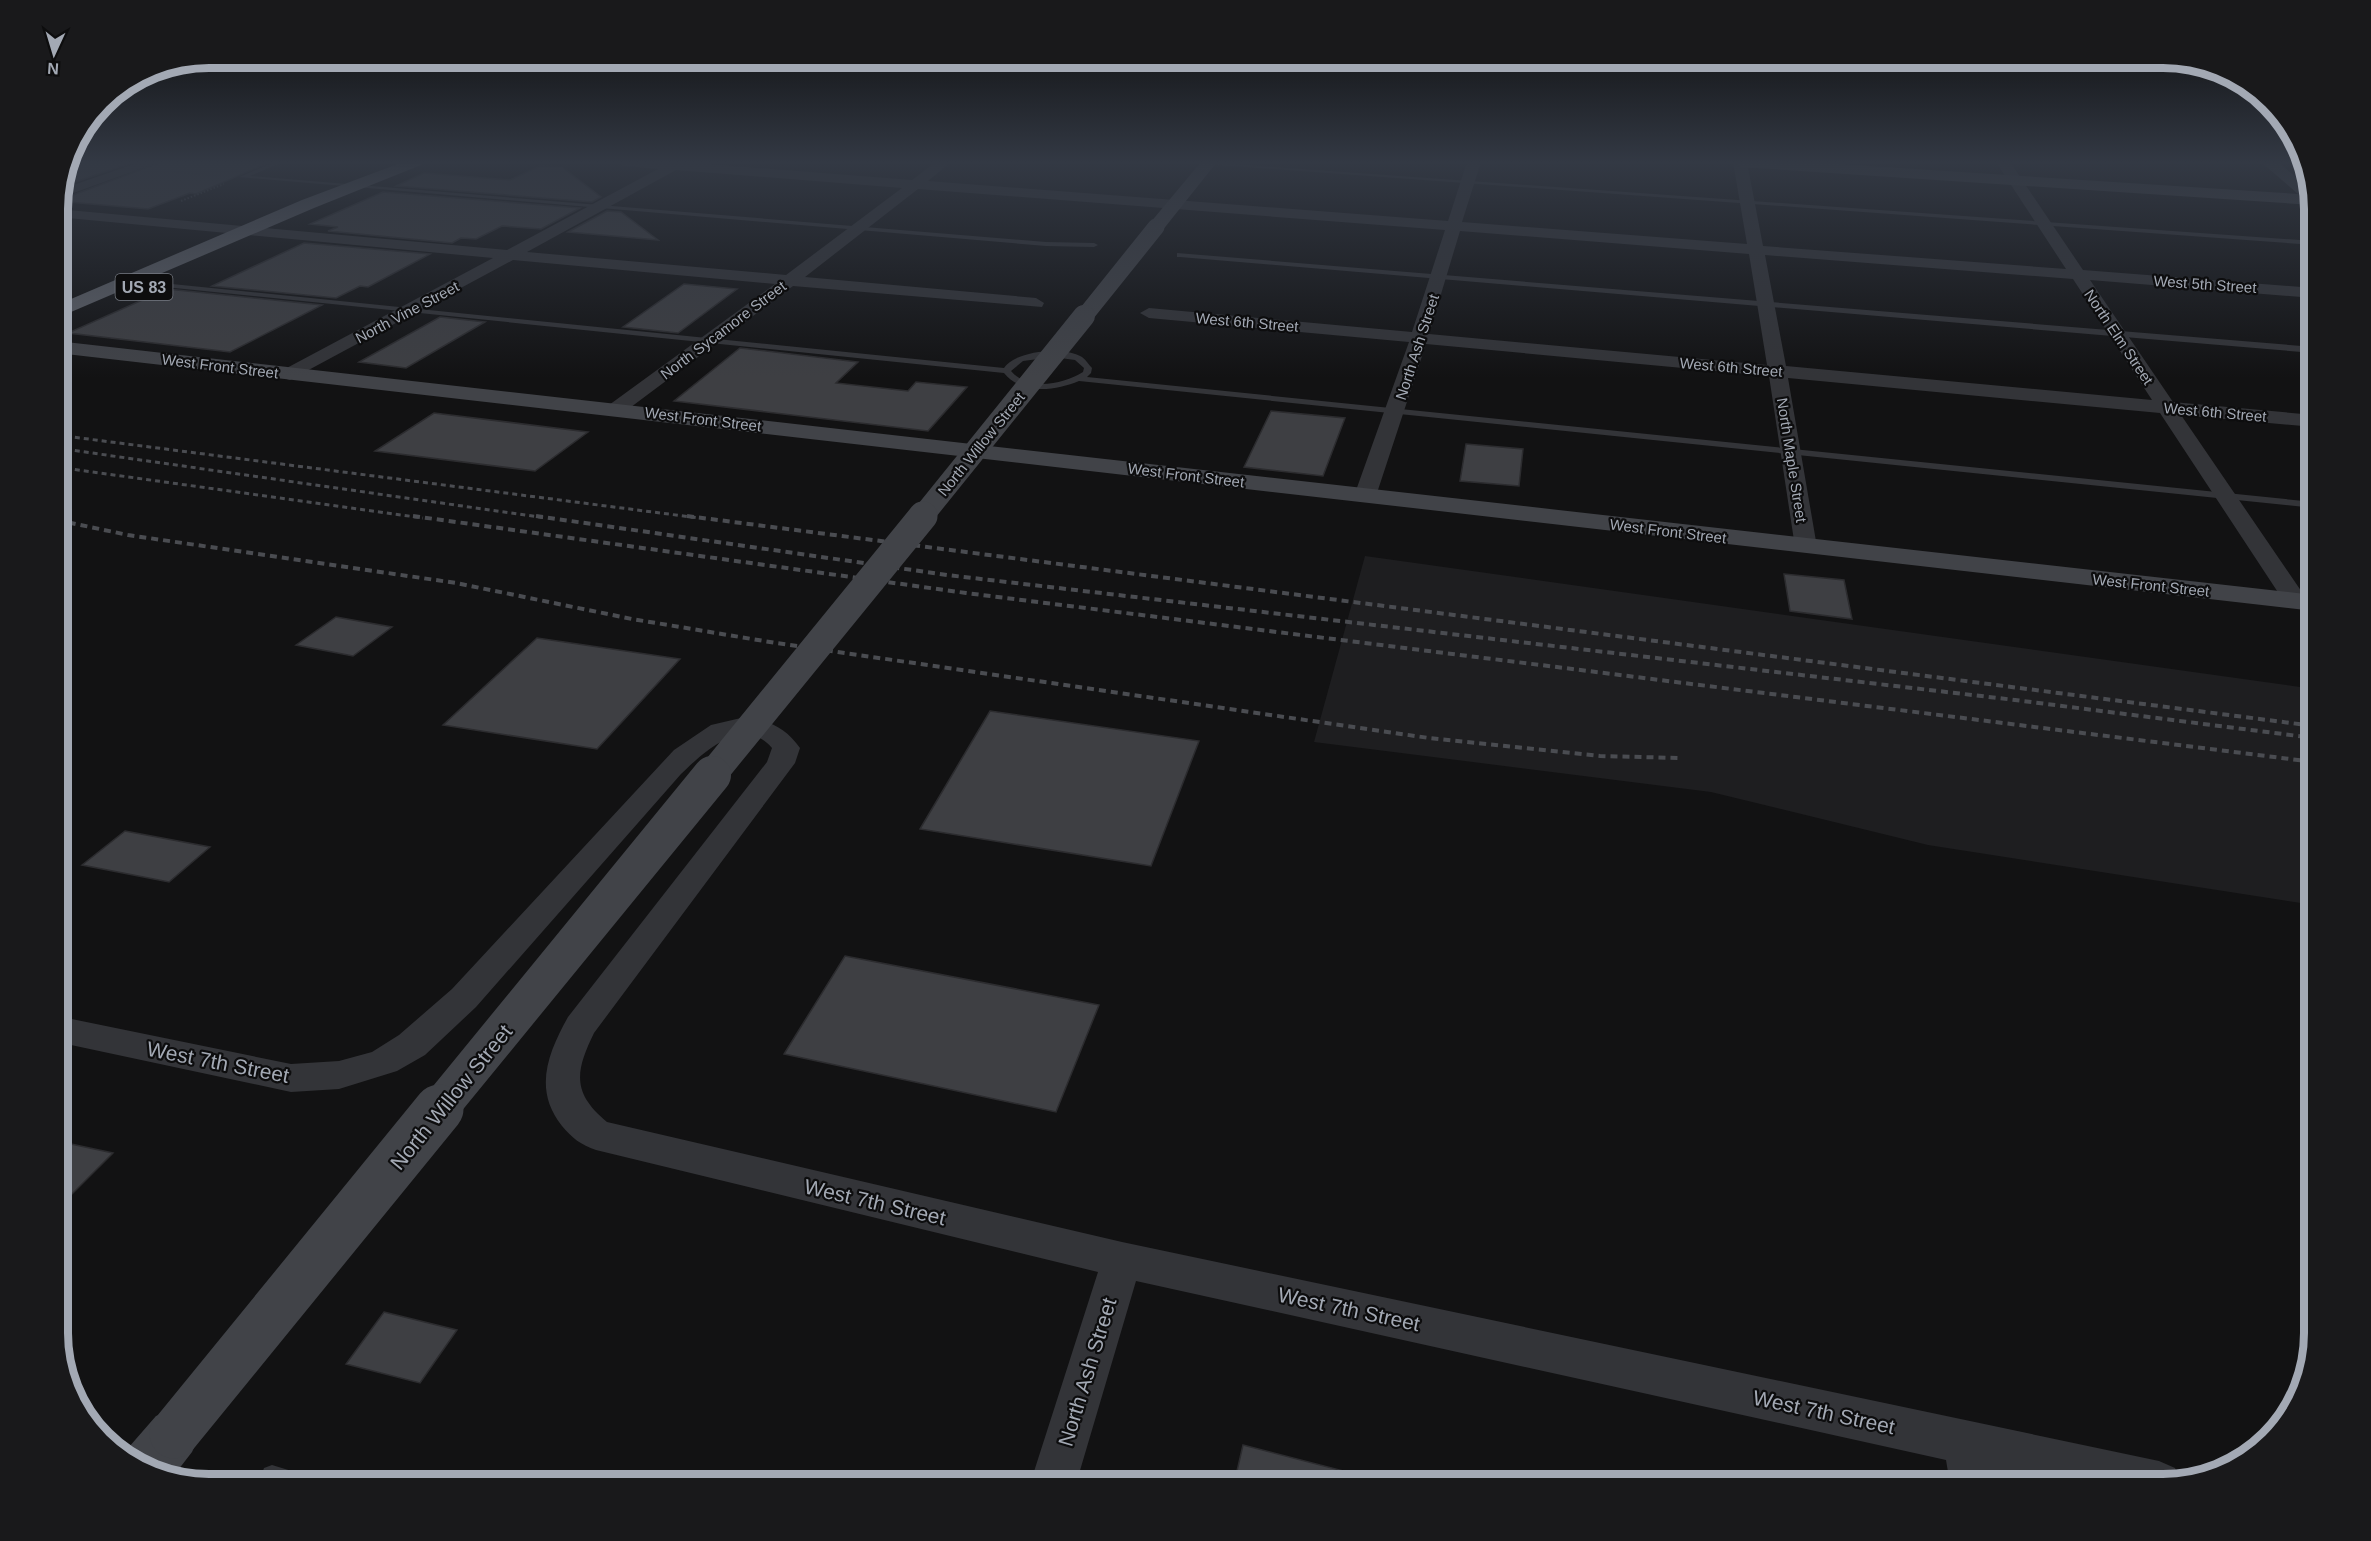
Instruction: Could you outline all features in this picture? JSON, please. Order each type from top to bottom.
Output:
[{"type":"highway","name":"US 83","points":[[68,307],[239,234]]},
{"type":"highway","name":"US 83","points":[[68,320],[264,234]]},
{"type":"main road","name":"North Willow Street","points":[[161,1450],[819,644],[1150,234]]},
{"type":"main road","name":"West Front Street","points":[[68,348],[2304,602]]},
{"type":"street","points":[[276,234],[1036,303]]},
{"type":"street","name":"North Vine Street","points":[[290,374],[552,234]]},
{"type":"street","name":"North Sycamore Street","points":[[616,409],[711,341],[849,234]]},
{"type":"street","name":"North Ash Street","points":[[1365,496],[1396,411],[1453,234]]},
{"type":"street","name":"West 5th Street","points":[[1558,234],[2304,291]]},
{"type":"street","name":"North Maple Street","points":[[1752,234],[1792,452],[1806,547]]},
{"type":"street","name":"North Elm Street","points":[[2050,234],[2225,496],[2304,601]]},
{"type":"street","name":"West 6th Street","points":[[1149,313],[2304,420]]},
{"type":"street","name":"North Willow Street","points":[[981,451],[1034,386]]},
{"type":"street","name":"West 7th Street","points":[[68,1031],[291,1078],[317,1079],[351,1074],[379,1064],[410,1047],[443,1020],[574,878],[663,776],[688,752],[712,735],[735,727],[760,726],[778,735],[786,747],[781,763],[580,1026],[566,1053],[561,1074],[563,1093],[569,1110],[581,1124],[596,1135],[1969,1463],[2069,1474]]},
{"type":"street","name":"North Ash Street","points":[[1056,1474],[1122,1260]]},
{"type":"lane","points":[[927,234],[1046,244],[1094,245]]},
{"type":"lane","points":[[2185,234],[2304,242]]},
{"type":"lane","points":[[1180,255],[2304,349]]},
{"type":"lane","points":[[165,285],[1007,372],[1016,380],[1034,386],[1051,386],[1080,379],[2304,504]]},
{"type":"lane","points":[[1007,372],[1014,362],[1026,357],[1060,355],[1084,362],[1088,368],[1087,373],[1080,379]]},
{"type":"shaded area","points":[[1365,556],[2304,688],[2304,903],[1928,845],[1711,792],[1314,742]]},
{"type":"building","points":[[358,234],[486,234],[476,239],[461,238],[452,243]]},
{"type":"building","points":[[590,234],[650,234],[658,240]]},
{"type":"building","points":[[304,243],[430,254],[368,287],[360,286],[336,298],[212,286]]},
{"type":"building","points":[[684,284],[737,289],[678,333],[623,327]]},
{"type":"building","points":[[167,289],[322,305],[230,352],[68,333]]},
{"type":"building","points":[[440,317],[485,322],[406,368],[359,362]]},
{"type":"building","points":[[740,348],[858,362],[836,383],[908,391],[916,382],[967,387],[928,431],[674,401]]},
{"type":"building","points":[[1271,411],[1345,418],[1323,476],[1244,467]]},
{"type":"building","points":[[434,413],[588,432],[535,471],[375,451]]},
{"type":"building","points":[[1466,444],[1523,449],[1519,486],[1460,481]]},
{"type":"building","points":[[1784,574],[1844,580],[1852,619],[1790,611]]},
{"type":"building","points":[[336,617],[392,627],[353,656],[296,645]]},
{"type":"building","points":[[537,638],[680,659],[597,749],[443,725]]},
{"type":"building","points":[[990,711],[1199,741],[1151,866],[920,829]]},
{"type":"building","points":[[125,831],[210,847],[169,882],[82,865]]},
{"type":"building","points":[[845,956],[1099,1005],[1056,1112],[784,1054]]},
{"type":"building","points":[[68,1143],[113,1153],[68,1198]]},
{"type":"building","points":[[384,1312],[457,1330],[420,1383],[346,1364]]},
{"type":"building","points":[[1243,1445],[1355,1474],[1236,1474]]},
{"type":"railway","points":[[68,436],[699,518]]},
{"type":"railway","points":[[68,450],[546,518]]},
{"type":"railway","points":[[68,469],[423,518]]},
{"type":"railway","points":[[413,516],[966,593],[2304,761]]},
{"type":"railway","points":[[536,516],[947,575],[2015,700],[2304,737]]},
{"type":"railway","points":[[687,516],[2304,725]]},
{"type":"railway","points":[[68,522],[128,535],[456,583],[632,619],[776,643],[1429,738],[1600,756],[1680,758]]}]
